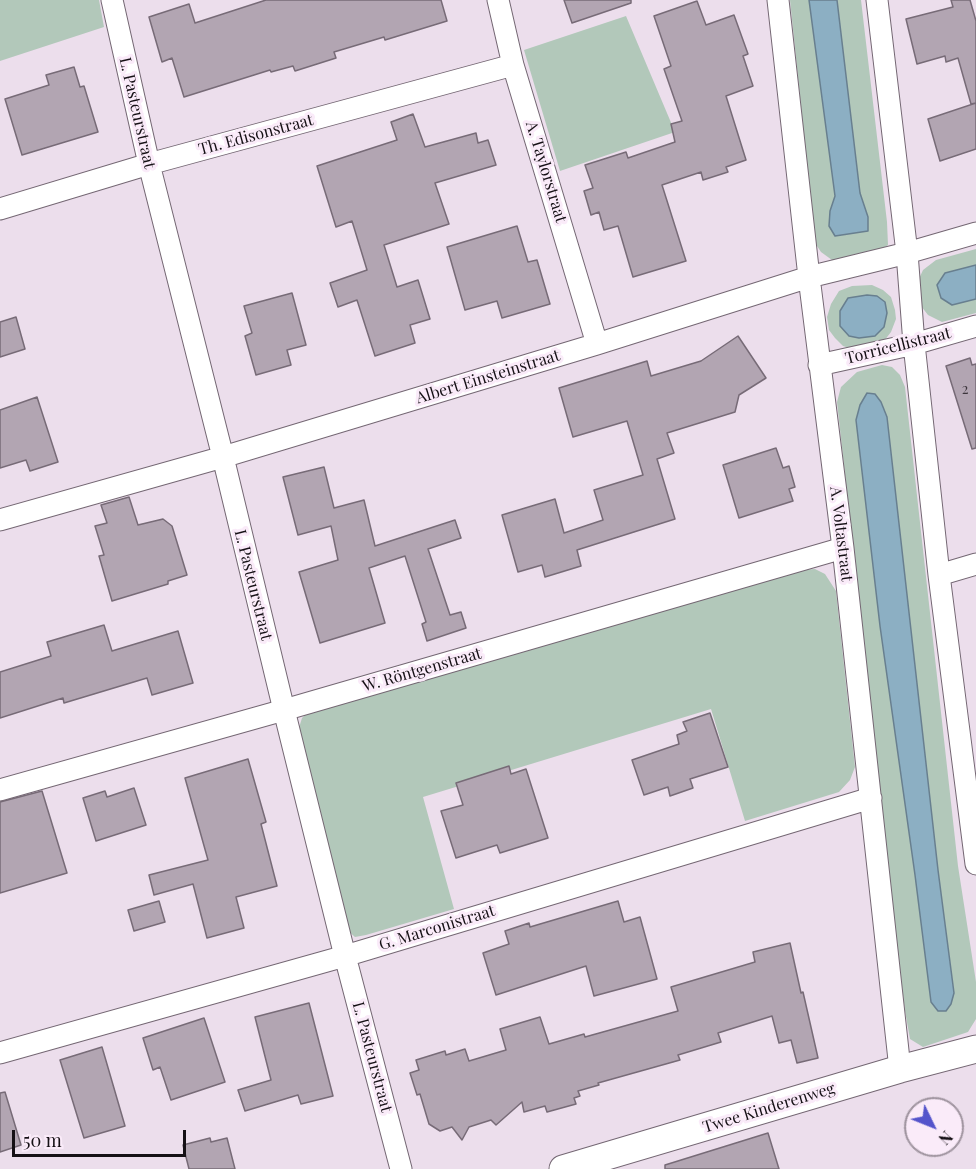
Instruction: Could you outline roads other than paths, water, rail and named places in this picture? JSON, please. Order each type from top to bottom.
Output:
[{"type":"street","name":"L. Pasteurstraat","points":[[112,0],[149,164],[345,956],[401,1169]]},
{"type":"street","name":"A. Taylorstraat","points":[[498,0],[513,65],[597,344]]},
{"type":"street","name":"A. Voltastraat","points":[[778,0],[819,365],[843,548],[900,1069]]},
{"type":"street","points":[[877,0],[907,253],[914,344],[939,575],[973,807],[976,864]]},
{"type":"street","name":"Th. Edisonstraat","points":[[0,209],[149,164],[513,65]]},
{"type":"street","name":"Albert Einsteinstraat","points":[[0,520],[223,457],[809,277],[976,233]]},
{"type":"street","name":"Torricellistraat","points":[[819,365],[914,344],[976,326]]},
{"type":"street","name":"W. Röntgenstraat","points":[[0,790],[843,548]]},
{"type":"street","points":[[939,575],[976,564]]},
{"type":"street","name":"G. Marconistraat","points":[[0,1053],[345,956],[871,798]]},
{"type":"street","name":"Twee Kinderenweg","points":[[563,1169],[900,1069],[976,1049]]},
{"type":"water","points":[[809,0],[837,0],[860,193],[868,217],[868,231],[835,236],[829,226],[830,211],[835,196]]},
{"type":"water","points":[[976,265],[976,299],[952,305],[941,298],[937,285],[945,273]]},
{"type":"water","points":[[877,296],[885,302],[887,313],[884,327],[875,336],[859,338],[849,336],[840,326],[840,311],[848,298]]},
{"type":"water","points":[[867,393],[875,394],[887,417],[954,993],[946,1011],[938,1011],[931,1002],[880,626],[856,420],[860,405]]}]
